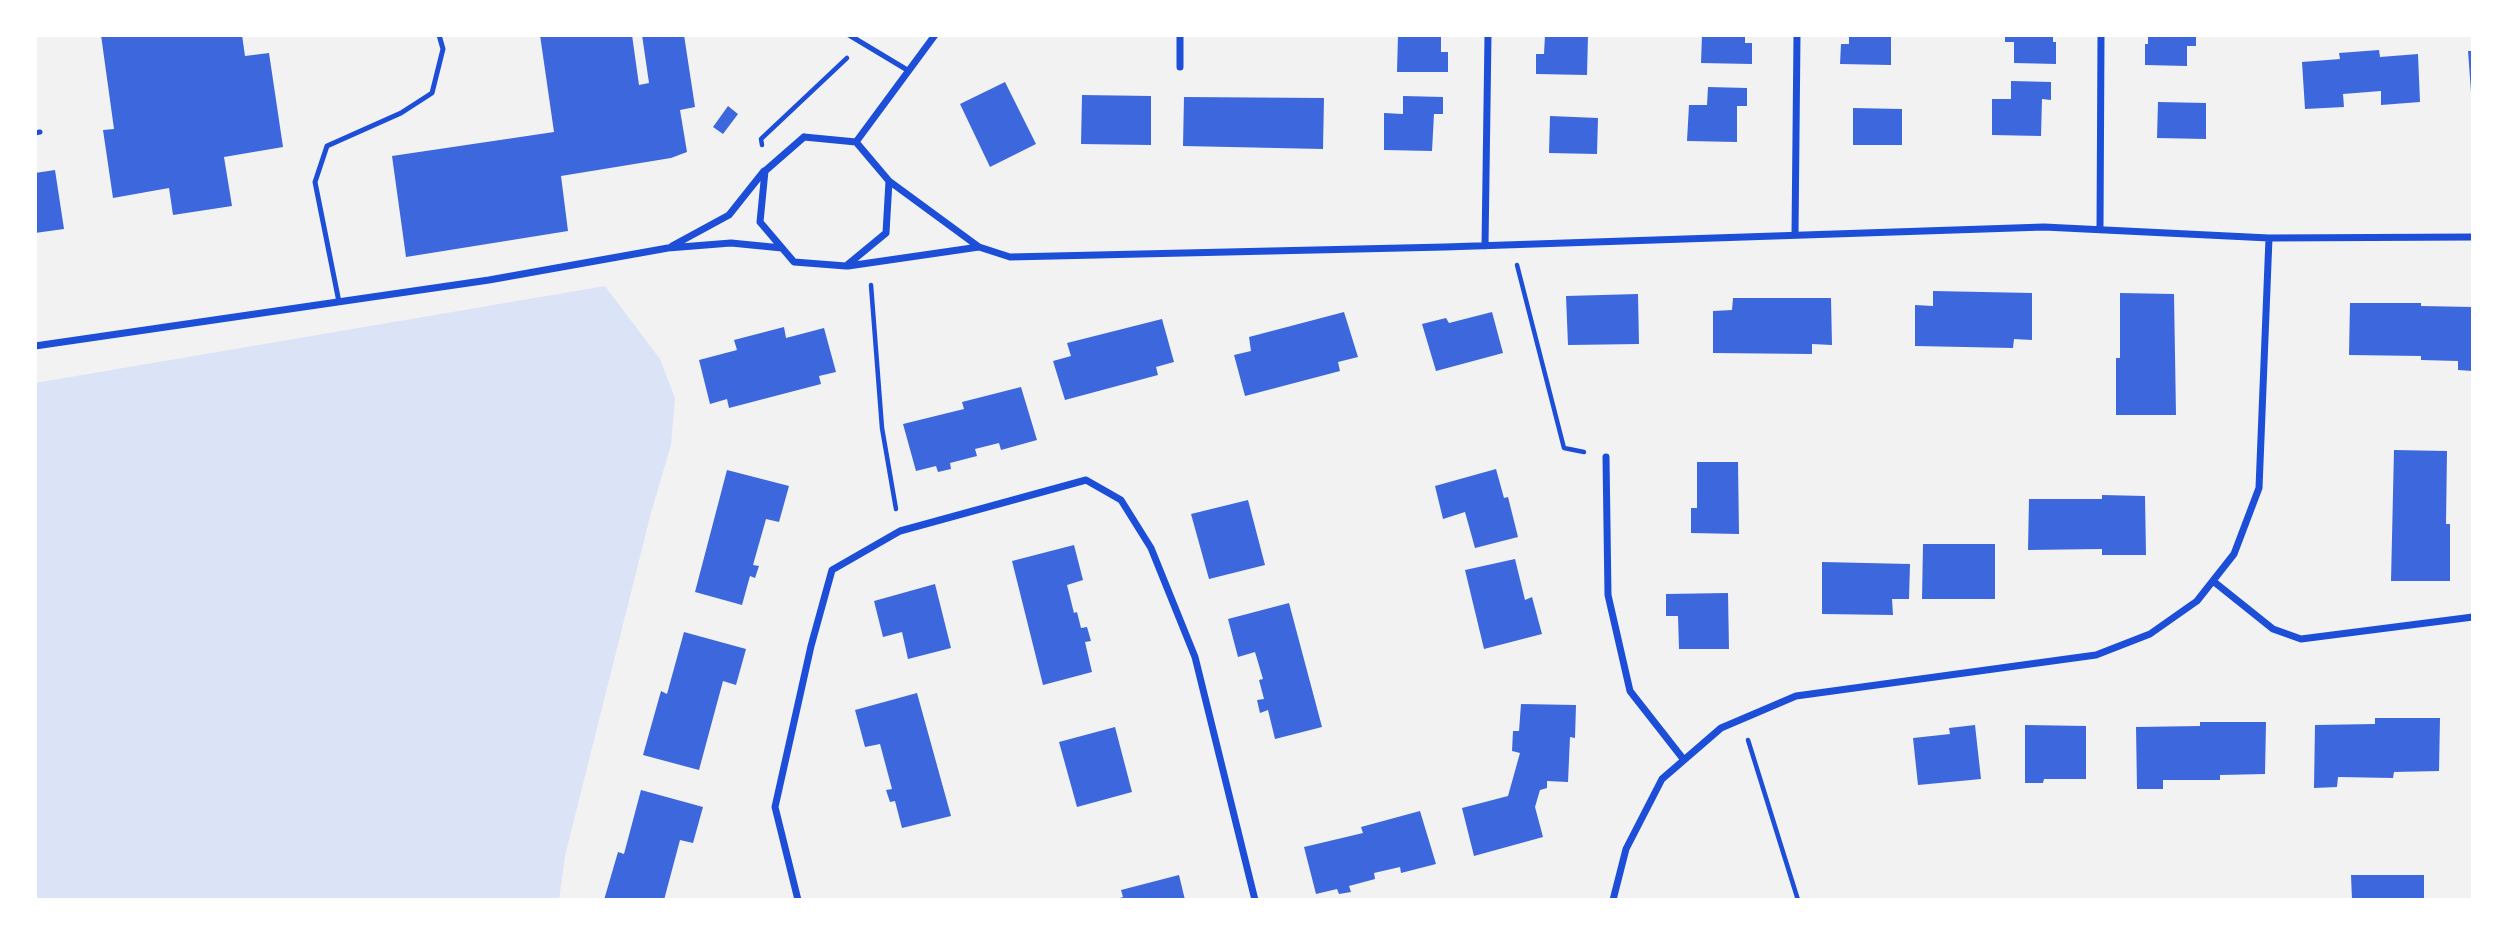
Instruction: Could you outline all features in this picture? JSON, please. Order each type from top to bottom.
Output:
[{"type":"street","points":[[856,142],[935,35]]},
{"type":"street","points":[[1180,35],[1180,67]]},
{"type":"street","points":[[1485,246],[1488,35]]},
{"type":"street","points":[[1795,234],[1797,35]]},
{"type":"street","points":[[2100,228],[2101,35]]},
{"type":"street","points":[[668,248],[729,215],[765,171],[804,137],[856,142],[889,181],[979,247],[1010,257],[1485,246],[2044,227],[2269,238],[2473,237]]},
{"type":"street","points":[[765,171],[761,222],[794,262],[846,266],[979,247]]},
{"type":"street","points":[[846,266],[886,233],[889,181]]},
{"type":"street","points":[[1613,900],[1626,849],[1662,779],[1721,728],[1796,696],[2096,656],[2150,634],[2197,601],[2234,554],[2259,488],[2269,238]]},
{"type":"street","points":[[35,346],[489,280],[668,248],[731,243],[782,248]]},
{"type":"street","points":[[1606,457],[1608,595],[1630,691],[1684,760]]},
{"type":"street","points":[[798,900],[775,807],[832,570],[900,531],[1086,480],[1121,500],[1151,548],[1195,657],[1255,900]]},
{"type":"street","points":[[2213,581],[2273,629],[2301,639],[2473,617]]},
{"type":"lane","points":[[339,302],[315,182],[327,146],[401,113],[432,93],[443,49],[439,35]]},
{"type":"lane","points":[[849,35],[909,71]]},
{"type":"path","points":[[765,171],[761,139],[864,43]]},
{"type":"path","points":[[1512,244],[1564,448],[1606,457]]},
{"type":"path","points":[[870,263],[882,428],[900,531]]},
{"type":"path","points":[[1741,719],[1798,900]]},
{"type":"shaded area","points":[[605,286],[660,359],[675,398],[671,445],[651,513],[565,856],[559,900],[35,900],[35,383]]},
{"type":"building","points":[[101,35],[242,35],[245,56],[269,53],[283,147],[224,157],[232,206],[173,215],[169,188],[113,198],[103,130],[114,129]]},
{"type":"building","points":[[540,35],[632,35],[639,85],[649,83],[642,35],[684,35],[695,107],[680,110],[687,152],[671,158],[561,176],[568,231],[406,257],[392,156],[554,132]]},
{"type":"building","points":[[1398,35],[1441,35],[1441,52],[1448,52],[1448,72],[1397,72]]},
{"type":"building","points":[[1545,35],[1588,35],[1587,75],[1536,74],[1536,54],[1544,54]]},
{"type":"building","points":[[1702,35],[1745,35],[1745,43],[1752,43],[1752,64],[1701,63]]},
{"type":"building","points":[[1849,35],[1891,35],[1891,65],[1840,64],[1841,44],[1849,44]]},
{"type":"building","points":[[2005,35],[2053,35],[2053,42],[2056,42],[2056,64],[2014,63],[2014,42],[2005,42]]},
{"type":"building","points":[[2148,35],[2196,35],[2196,46],[2187,46],[2187,66],[2145,65]]},
{"type":"building","points":[[2379,50],[2380,57],[2418,54],[2420,102],[2381,105],[2381,91],[2343,94],[2344,107],[2305,109],[2302,62],[2340,59],[2339,53]]},
{"type":"building","points":[[2468,51],[2473,51],[2473,92],[2471,92]]},
{"type":"building","points":[[2011,81],[2051,82],[2051,100],[2042,99],[2041,136],[1992,135],[1992,99],[2011,99]]},
{"type":"building","points":[[1005,82],[1036,144],[990,167],[960,104]]},
{"type":"building","points":[[1708,87],[1747,88],[1747,106],[1737,106],[1737,142],[1687,141],[1689,105],[1707,105]]},
{"type":"building","points":[[1082,95],[1151,96],[1151,145],[1081,144]]},
{"type":"building","points":[[1403,96],[1443,97],[1443,114],[1434,114],[1432,151],[1384,150],[1384,113],[1403,114]]},
{"type":"building","points":[[1184,97],[1324,98],[1323,149],[1183,146]]},
{"type":"building","points":[[2158,102],[2206,103],[2206,139],[2157,138]]},
{"type":"building","points":[[728,106],[738,114],[723,134],[713,127]]},
{"type":"building","points":[[1853,108],[1902,109],[1902,145],[1853,145]]},
{"type":"building","points":[[1550,116],[1598,118],[1597,154],[1549,153]]},
{"type":"building","points":[[55,170],[64,229],[35,233],[35,173]]},
{"type":"building","points":[[1933,291],[2032,293],[2032,340],[2014,339],[2013,348],[1915,346],[1915,305],[1933,306]]},
{"type":"building","points":[[2120,293],[2174,294],[2176,415],[2116,415],[2116,358],[2120,358]]},
{"type":"building","points":[[1638,294],[1639,344],[1568,345],[1566,296]]},
{"type":"building","points":[[1733,298],[1831,298],[1832,345],[1812,344],[1812,354],[1713,353],[1713,311],[1732,310]]},
{"type":"building","points":[[2350,303],[2421,303],[2421,306],[2473,307],[2473,371],[2458,370],[2458,361],[2421,360],[2421,356],[2349,355]]},
{"type":"building","points":[[1344,312],[1358,357],[1338,362],[1340,371],[1245,396],[1234,355],[1251,351],[1249,337]]},
{"type":"building","points":[[1492,312],[1503,353],[1436,371],[1422,324],[1446,318],[1449,323]]},
{"type":"building","points":[[1162,319],[1174,362],[1156,367],[1158,375],[1065,400],[1053,361],[1071,356],[1067,343]]},
{"type":"building","points":[[784,327],[786,338],[824,328],[836,372],[819,376],[821,384],[729,408],[727,399],[710,404],[699,360],[737,350],[734,340]]},
{"type":"building","points":[[1021,387],[1037,440],[1001,450],[999,443],[975,449],[977,456],[950,463],[951,469],[938,472],[936,466],[916,471],[903,424],[964,409],[962,402]]},
{"type":"building","points":[[2394,450],[2447,451],[2446,524],[2450,524],[2450,581],[2391,581]]},
{"type":"building","points":[[1697,462],[1738,462],[1739,534],[1691,533],[1691,508],[1697,508]]},
{"type":"building","points":[[1496,469],[1504,498],[1508,497],[1518,537],[1475,548],[1465,512],[1443,519],[1435,486]]},
{"type":"building","points":[[727,470],[789,486],[779,522],[766,519],[753,565],[759,566],[755,578],[750,576],[742,605],[695,592]]},
{"type":"building","points":[[2102,495],[2145,496],[2146,555],[2102,555],[2102,549],[2028,550],[2029,499],[2102,499]]},
{"type":"building","points":[[1248,500],[1265,565],[1209,579],[1191,514]]},
{"type":"building","points":[[1923,544],[1995,544],[1995,599],[1922,599]]},
{"type":"building","points":[[1074,545],[1083,580],[1067,585],[1081,628],[1087,627],[1091,641],[1085,642],[1092,672],[1043,685],[1012,561]]},
{"type":"building","points":[[1515,559],[1525,600],[1532,597],[1542,634],[1484,649],[1465,570]]},
{"type":"building","points":[[1822,562],[1910,564],[1909,599],[1892,599],[1893,615],[1822,614]]},
{"type":"building","points":[[935,584],[951,648],[908,659],[902,632],[883,637],[874,601]]},
{"type":"building","points":[[1728,593],[1729,649],[1679,649],[1678,616],[1666,616],[1666,594]]},
{"type":"building","points":[[1289,603],[1322,727],[1275,739],[1268,710],[1260,713],[1257,700],[1264,699],[1259,680],[1263,679],[1255,652],[1238,657],[1228,619]]},
{"type":"building","points":[[684,632],[746,649],[736,685],[723,681],[699,770],[643,755],[661,691],[667,694]]},
{"type":"building","points":[[917,693],[951,816],[902,828],[895,801],[890,802],[886,790],[892,789],[880,744],[865,747],[855,710]]},
{"type":"building","points":[[1521,704],[1576,705],[1575,738],[1570,737],[1568,782],[1547,781],[1547,788],[1540,790],[1535,807],[1543,837],[1474,856],[1462,808],[1508,796],[1520,753],[1512,751],[1513,731],[1519,731]]},
{"type":"building","points":[[2375,718],[2440,718],[2439,771],[2394,772],[2393,778],[2338,777],[2337,787],[2314,788],[2315,725],[2375,724]]},
{"type":"building","points":[[2200,722],[2266,722],[2265,774],[2220,775],[2220,780],[2163,780],[2163,789],[2137,789],[2136,727],[2200,726]]},
{"type":"building","points":[[1975,725],[1981,779],[1918,785],[1913,738],[1950,734],[1949,728]]},
{"type":"building","points":[[2025,725],[2086,726],[2086,779],[2044,779],[2043,783],[2025,783]]},
{"type":"building","points":[[1115,727],[1132,792],[1077,807],[1059,742]]},
{"type":"building","points":[[641,790],[703,807],[693,843],[680,840],[664,900],[604,900],[618,852],[624,854]]},
{"type":"building","points":[[1420,811],[1436,864],[1401,873],[1400,867],[1374,873],[1375,879],[1349,886],[1351,892],[1339,894],[1337,889],[1316,894],[1304,847],[1363,833],[1361,827]]},
{"type":"building","points":[[1179,875],[1185,900],[1114,900],[1123,897],[1121,890]]},
{"type":"building","points":[[2351,875],[2424,875],[2424,900],[2352,900]]}]
